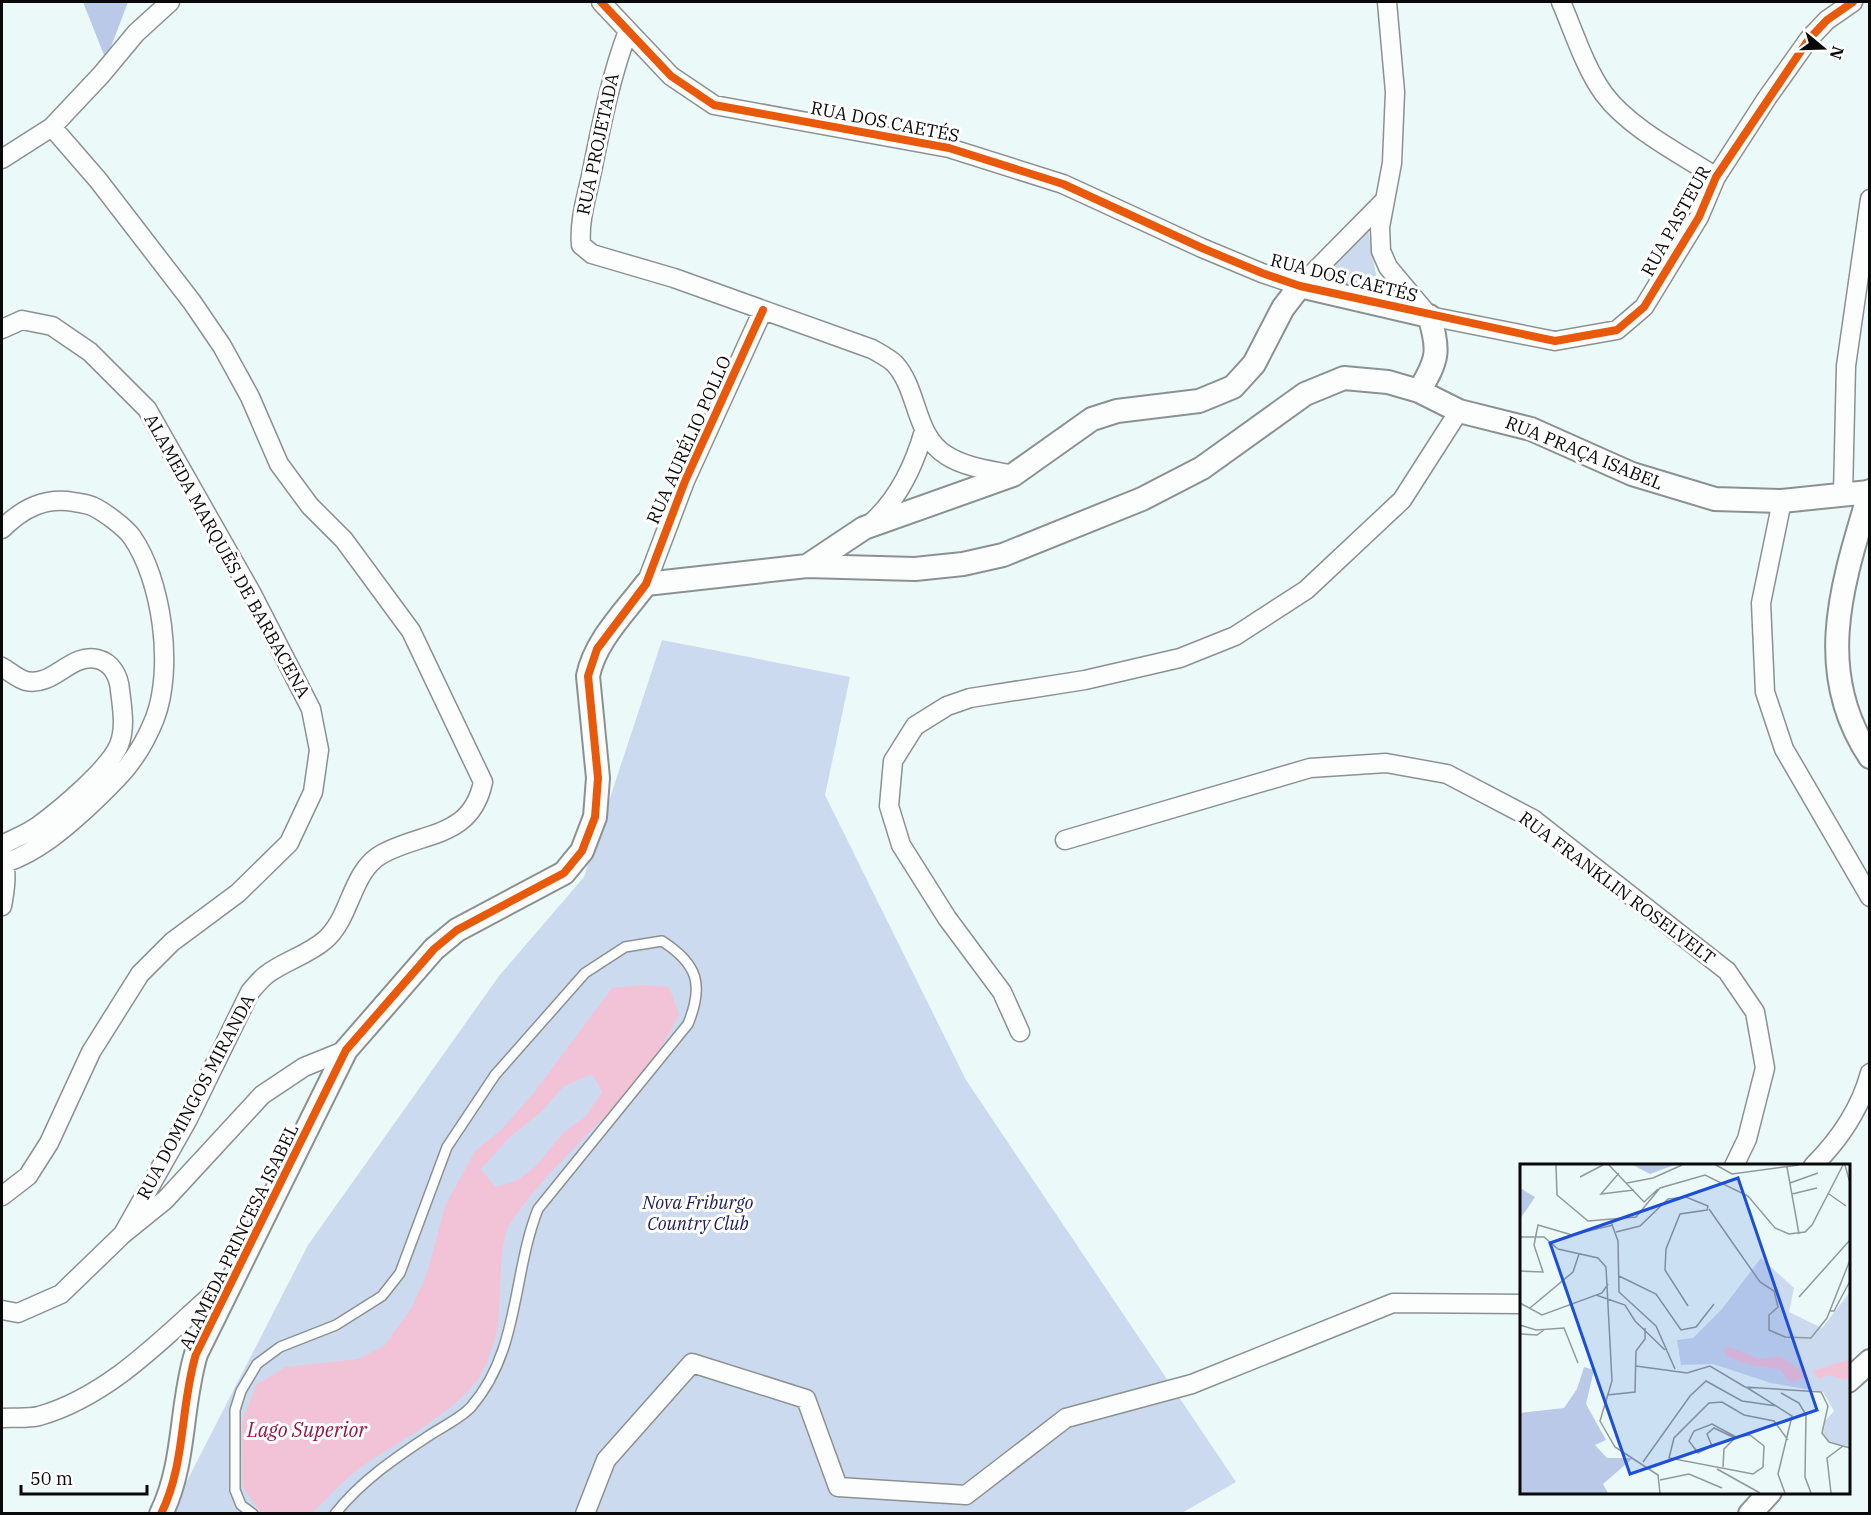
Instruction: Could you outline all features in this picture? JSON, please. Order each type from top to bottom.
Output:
[{"type":"street","points":[[2,159],[52,127],[136,33],[170,2]]},
{"type":"street","name":"RUA DOS CAETÉS","points":[[601,2],[671,76],[714,105],[949,148],[1063,184],[1202,248],[1300,286],[1429,316]]},
{"type":"street","points":[[1387,2],[1395,92],[1392,163],[1380,227],[1381,251],[1388,267],[1429,316],[1437,339],[1436,356],[1431,372],[1419,391]]},
{"type":"street","points":[[1561,2],[1585,59],[1604,94],[1626,117],[1716,177]]},
{"type":"street","name":"RUA PASTEUR","points":[[1429,316],[1555,341],[1617,330],[1644,307],[1699,217],[1716,177],[1809,39],[1827,20],[1853,2]]},
{"type":"street","name":"RUA PROJETADA","points":[[628,32],[615,66],[580,230],[581,245],[592,254],[674,278],[763,310]]},
{"type":"street","name":"RUA DOMINGOS MIRANDA","points":[[52,127],[112,199],[192,302],[222,346],[250,397],[279,464],[310,506],[344,540],[411,631],[483,782],[479,801],[466,819],[381,855],[368,867],[339,924],[325,941],[267,975],[250,992],[188,1119],[123,1234]]},
{"type":"street","points":[[1843,494],[1842,436],[1846,366],[1869,199]]},
{"type":"street","points":[[864,528],[1013,475],[1092,419],[1117,411],[1199,401],[1233,387],[1254,364],[1283,308],[1300,286],[1385,200]]},
{"type":"street","points":[[763,310],[816,327],[872,349],[894,363],[908,386],[924,431],[935,446],[962,463],[1013,475]]},
{"type":"street","name":"RUA AURÉLIO POLLO","points":[[646,584],[684,481],[763,310]]},
{"type":"street","name":"ALAMEDA MARQUẼS DE BARBACENA","points":[[2,329],[22,320],[52,326],[90,352],[147,409],[252,594],[311,709],[319,750],[313,792],[289,843],[238,893],[172,942],[140,974],[91,1052],[49,1143],[28,1176],[2,1196]]},
{"type":"street","name":"RUA PRAÇA ISABEL","points":[[646,584],[807,566],[915,569],[963,564],[1003,555],[1142,499],[1202,468],[1305,394],[1344,378],[1388,382],[1419,391],[1459,411],[1531,429],[1632,474],[1671,488],[1715,499],[1782,501],[1869,491]]},
{"type":"street","points":[[1020,1032],[1002,992],[947,918],[901,845],[889,806],[893,761],[915,726],[947,706],[970,698],[1085,680],[1180,658],[1235,636],[1306,590],[1402,500],[1459,411]]},
{"type":"street","points":[[807,566],[864,528],[883,512],[913,463],[924,431]]},
{"type":"street","points":[[1869,491],[1850,560],[1836,624],[1838,684],[1858,740],[1869,757]]},
{"type":"street","points":[[2,529],[30,507],[56,499],[93,506],[131,535],[149,570],[163,623],[163,676],[156,715],[137,757],[110,787],[66,828],[26,856],[3,854]]},
{"type":"street","points":[[1782,501],[1761,603],[1765,692],[1784,749],[1869,897]]},
{"type":"street","name":"ALAMEDA PRINCESA ISABEL","points":[[161,1514],[168,1501],[182,1449],[188,1382],[196,1354],[346,1050],[434,949],[457,930],[564,873],[582,851],[595,817],[598,778],[588,676],[591,662],[597,649],[646,584]]},
{"type":"street","points":[[2,667],[24,681],[45,681],[81,659],[99,659],[112,668],[119,681],[124,726],[120,743],[112,758],[93,778],[3,854]]},
{"type":"street","name":"RUA FRANKLIN ROSELVELT","points":[[1065,840],[1310,768],[1386,763],[1447,774],[1533,819],[1727,971],[1755,1012],[1765,1068],[1747,1139],[1735,1164]]},
{"type":"street","points":[[2,906],[5,890],[3,854]]},
{"type":"street","points":[[2,1310],[18,1313],[62,1294],[123,1234],[165,1200],[262,1095],[304,1066],[346,1050]]},
{"type":"street","points":[[1815,1164],[1836,1143],[1858,1108],[1863,1099],[1869,1073]]},
{"type":"street","points":[[2,1418],[37,1416],[93,1395],[144,1354],[234,1275]]},
{"type":"street","points":[[585,1514],[606,1460],[692,1363],[806,1399],[838,1486],[966,1495],[1066,1418],[1192,1384],[1393,1303],[1520,1304]]},
{"type":"street","points":[[1850,1379],[1869,1361]]},
{"type":"street","points":[[1750,1514],[1768,1494]]},
{"type":"lane","points":[[253,1514],[241,1505],[235,1490],[235,1410],[240,1391],[257,1364],[280,1347],[336,1325],[382,1296],[400,1273],[447,1147],[495,1075],[585,973],[625,947],[662,941],[684,955],[695,976],[696,1004],[688,1024],[538,1209],[526,1238],[511,1327],[495,1372],[470,1408],[385,1465],[348,1497],[335,1514]]},
{"type":"green space","points":[[1367,224],[1380,297],[1323,280]]},
{"type":"green space","name":"Nova Friburgo Country Club","points":[[662,640],[850,677],[825,795],[966,1080],[1236,1482],[1180,1514],[170,1514],[308,1245],[499,976],[584,877]]},
{"type":"shaded area","points":[[83,2],[128,2],[106,60]]},
{"type":"water","name":"Lago Superior","points":[[642,985],[669,987],[679,1014],[663,1044],[623,1097],[553,1170],[511,1222],[504,1244],[496,1335],[486,1364],[475,1383],[446,1411],[357,1470],[314,1511],[309,1513],[261,1513],[243,1487],[242,1422],[256,1385],[285,1367],[358,1359],[385,1345],[412,1307],[427,1273],[445,1206],[475,1151],[502,1129],[536,1090],[612,988]],"holes":[[[592,1074],[602,1092],[585,1117],[563,1133],[536,1166],[518,1180],[495,1187],[481,1169],[509,1138],[543,1110],[563,1087]]]},
{"type":"cycle path","points":[[601,2],[671,76],[714,105],[949,148],[1063,184],[1202,248],[1300,286],[1555,341],[1617,330],[1644,307],[1699,217],[1716,177],[1809,39],[1827,20],[1853,2]]},
{"type":"cycle path","points":[[161,1514],[175,1475],[187,1394],[196,1354],[346,1050],[434,949],[457,930],[564,873],[582,851],[595,817],[598,778],[588,676],[597,649],[646,584],[685,481],[763,310]]}]
